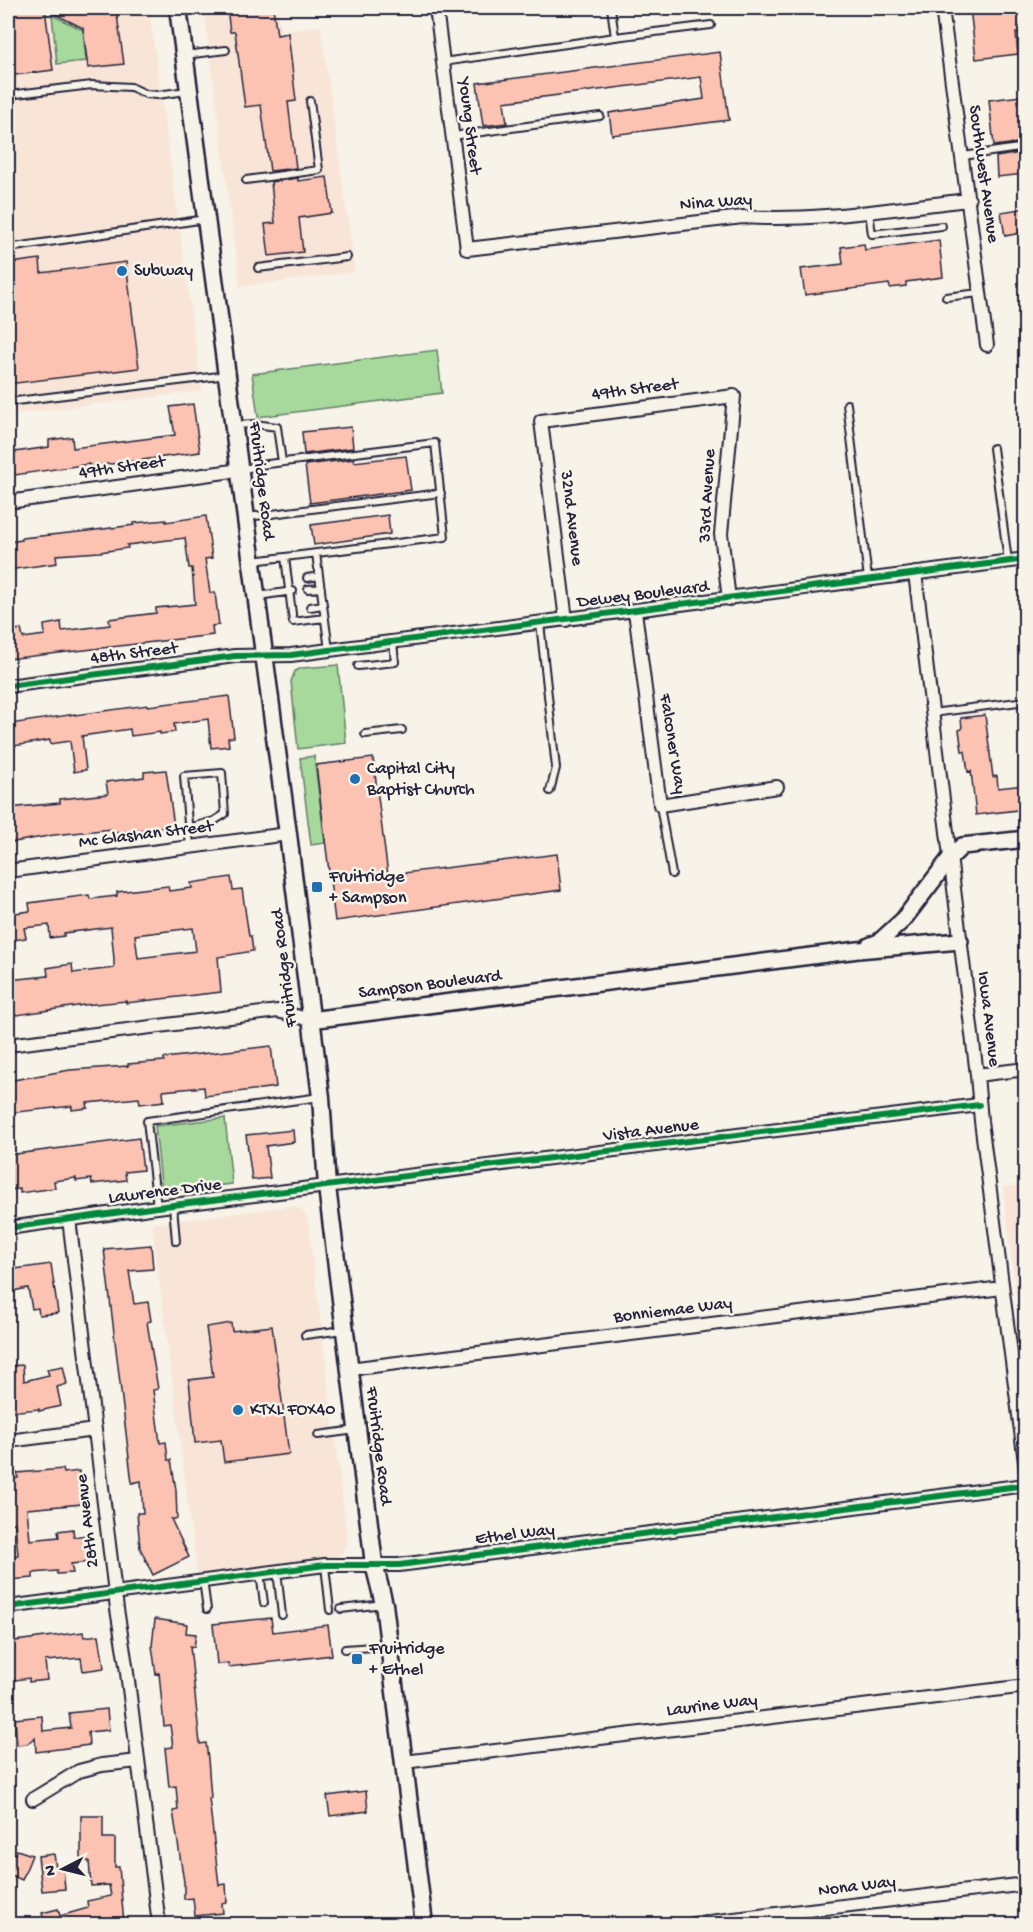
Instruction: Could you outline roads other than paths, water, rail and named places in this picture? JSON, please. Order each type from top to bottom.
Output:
[{"type":"main road","name":"Fruitridge Road","points":[[178,8],[288,834],[321,1097],[327,1187],[344,1330],[374,1564],[384,1604],[424,1924]]},
{"type":"street","name":"Young Street","points":[[436,8],[467,249]]},
{"type":"street","name":"Southwest Avenue","points":[[942,8],[987,345]]},
{"type":"street","name":"Nina Way","points":[[467,249],[743,217],[770,219],[846,215],[969,200]]},
{"type":"street","name":"49th Street","points":[[541,421],[734,396]]},
{"type":"street","name":"33rd Avenue","points":[[729,599],[721,534],[734,396]]},
{"type":"street","name":"32nd Avenue","points":[[541,421],[566,620]]},
{"type":"street","name":"49th Street","points":[[8,502],[240,470]]},
{"type":"street","name":"Dewey Boulevard","points":[[264,655],[291,655],[1026,559]]},
{"type":"street","name":"Iowa Avenue","points":[[915,573],[951,857],[979,1105],[1026,1470]]},
{"type":"street","name":"Falconer Way","points":[[635,611],[660,805],[777,787]]},
{"type":"street","name":"48th Street","points":[[8,686],[235,656],[264,655]]},
{"type":"street","name":"Mc Glashan Street","points":[[8,871],[288,834]]},
{"type":"street","name":"Sampson Boulevard","points":[[858,950],[879,942],[903,920],[962,846],[1026,839]]},
{"type":"street","name":"Sampson Boulevard","points":[[8,1045],[278,1011],[310,1020],[858,950],[960,941]]},
{"type":"street","points":[[977,1075],[1026,1069]]},
{"type":"street","name":"Vista Avenue","points":[[327,1187],[979,1105]]},
{"type":"street","name":"Lawrence Drive","points":[[8,1228],[157,1207],[327,1187]]},
{"type":"street","name":"28th Avenue","points":[[69,1219],[115,1594],[159,1924]]},
{"type":"street","name":"Bonniemae Way","points":[[349,1369],[1002,1288]]},
{"type":"street","points":[[8,1441],[95,1430]]},
{"type":"street","name":"Ethel Way","points":[[8,1607],[325,1564],[399,1565],[1026,1485]]},
{"type":"street","name":"Laurine Way","points":[[404,1762],[1026,1686]]},
{"type":"street","points":[[33,1799],[79,1771],[102,1765],[138,1761]]},
{"type":"street","name":"Nona Way","points":[[693,1924],[1026,1884]]},
{"type":"lane","points":[[611,8],[615,37]]},
{"type":"lane","points":[[443,63],[615,37],[711,26]]},
{"type":"lane","points":[[184,56],[226,50]]},
{"type":"lane","points":[[8,95],[92,85],[131,87],[146,94],[157,95],[189,91]]},
{"type":"lane","points":[[246,180],[319,170],[310,101]]},
{"type":"lane","points":[[452,136],[600,116]]},
{"type":"lane","points":[[963,156],[1026,147]]},
{"type":"lane","points":[[869,211],[873,234],[942,226]]},
{"type":"lane","points":[[8,248],[206,219]]},
{"type":"lane","points":[[258,268],[347,257]]},
{"type":"lane","points":[[946,297],[980,292]]},
{"type":"lane","points":[[8,402],[228,375]]},
{"type":"lane","points":[[847,404],[868,580]]},
{"type":"lane","points":[[234,425],[255,424],[277,428],[282,462]]},
{"type":"lane","points":[[240,470],[282,462],[435,443],[446,537],[252,561]]},
{"type":"lane","points":[[993,448],[1008,562]]},
{"type":"lane","points":[[246,517],[441,493]]},
{"type":"lane","points":[[316,553],[329,650]]},
{"type":"lane","points":[[285,557],[294,608],[293,622],[324,618]]},
{"type":"lane","points":[[307,578],[319,576]]},
{"type":"lane","points":[[308,589],[321,588]]},
{"type":"lane","points":[[257,596],[292,592]]},
{"type":"lane","points":[[310,607],[323,605]]},
{"type":"lane","points":[[540,623],[556,768],[550,791]]},
{"type":"lane","points":[[358,666],[395,662],[393,642]]},
{"type":"lane","points":[[932,713],[1026,701]]},
{"type":"lane","points":[[365,734],[402,730]]},
{"type":"lane","points":[[188,828],[214,821],[225,814],[222,773],[184,776],[188,828],[190,847]]},
{"type":"lane","points":[[660,805],[672,874]]},
{"type":"lane","points":[[157,1207],[147,1121],[321,1097]]},
{"type":"lane","points":[[173,1206],[176,1241]]},
{"type":"lane","points":[[305,1335],[344,1330]]},
{"type":"lane","points":[[318,1435],[357,1430]]},
{"type":"lane","points":[[325,1564],[330,1610]]},
{"type":"lane","points":[[277,1571],[282,1615]]},
{"type":"lane","points":[[260,1572],[264,1603]]},
{"type":"lane","points":[[203,1579],[207,1609]]},
{"type":"lane","points":[[340,1609],[384,1604]]},
{"type":"lane","points":[[345,1649],[389,1646]]},
{"type":"place","name":"Subway","points":[[122,271]]},
{"type":"place","name":"Capital City Baptist Church","points":[[355,779]]},
{"type":"place","name":"Fruitridge + Sampson","points":[[317,887]]},
{"type":"place","name":"KTXL FOX40","points":[[238,1410]]},
{"type":"place","name":"Fruitridge + Ethel","points":[[357,1659]]}]
